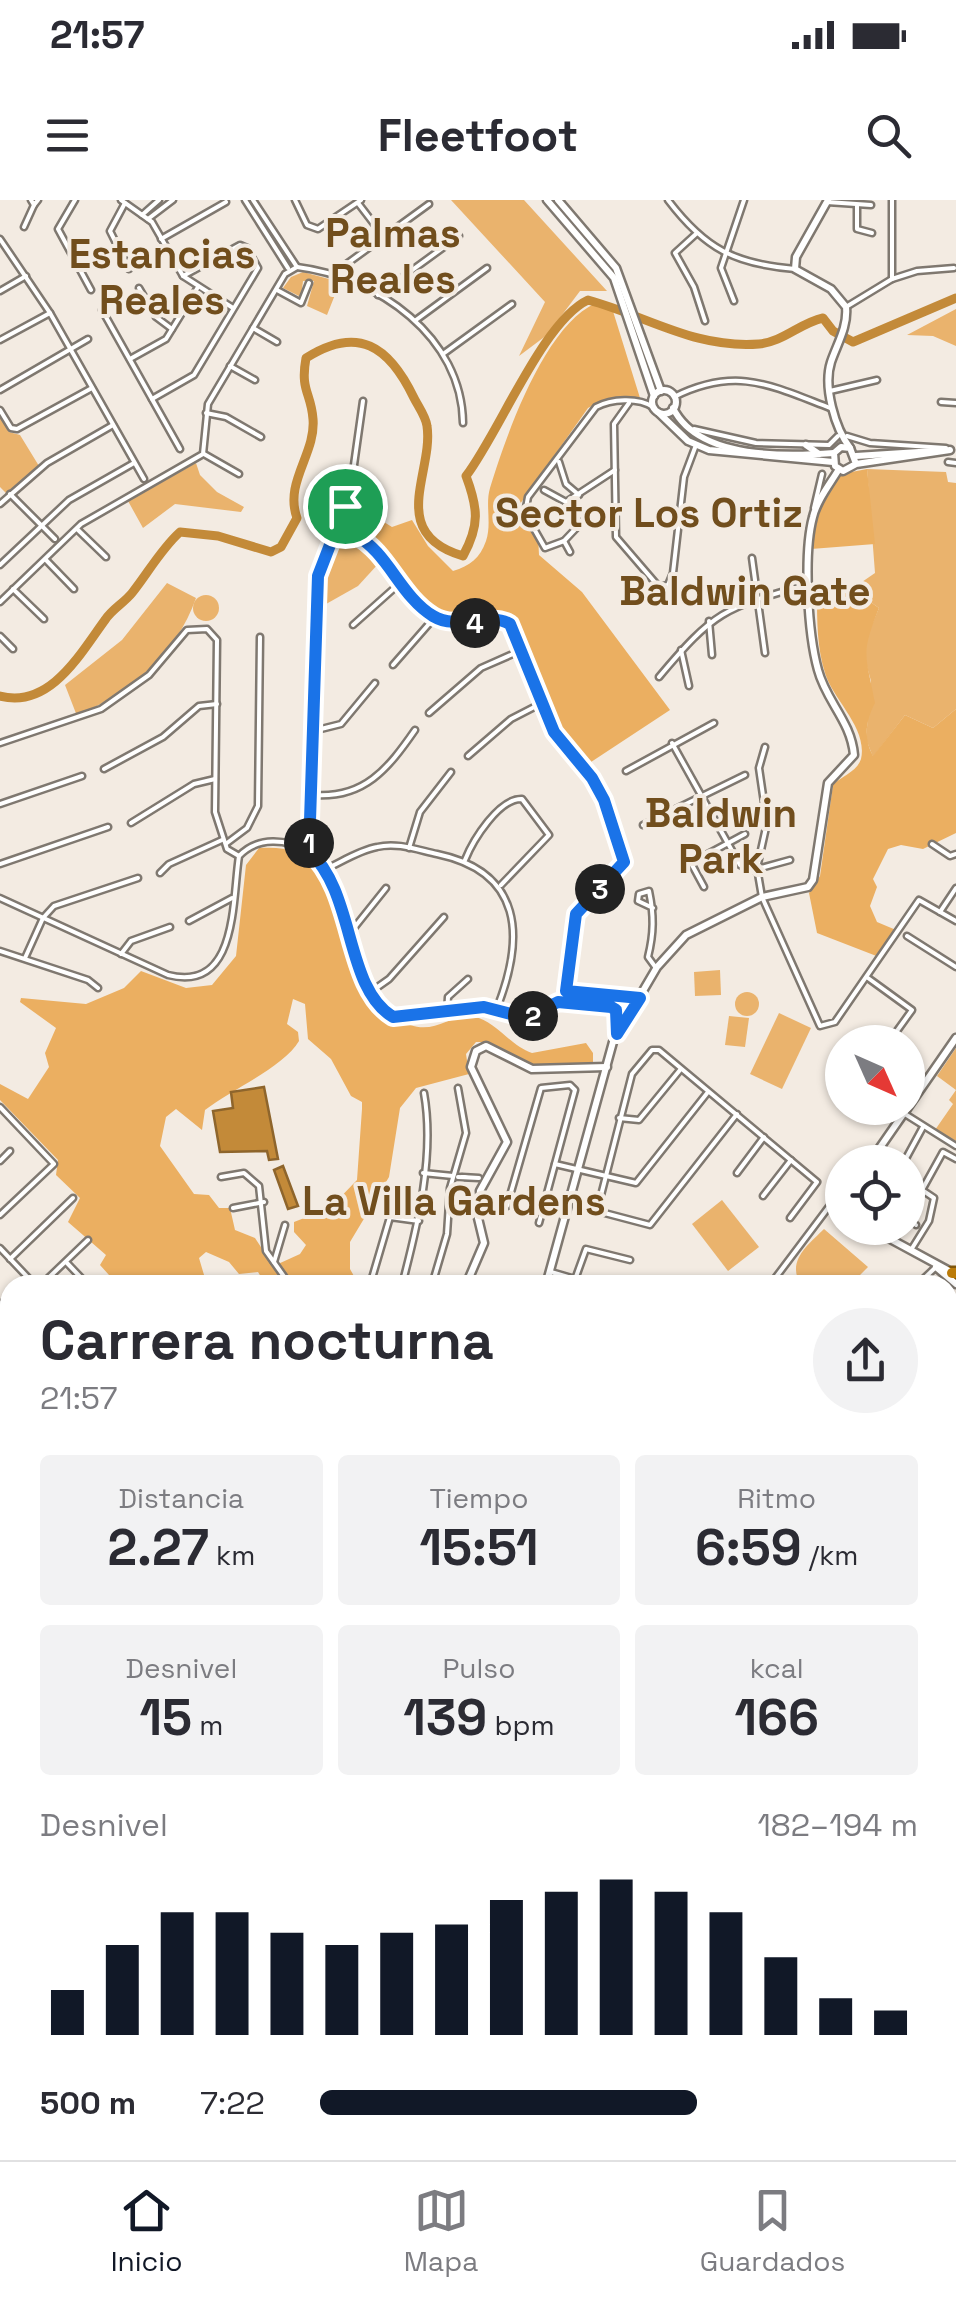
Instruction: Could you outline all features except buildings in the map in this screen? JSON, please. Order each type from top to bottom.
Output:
[{"type":"street","points":[[76,200],[58,229],[92,290]]},
{"type":"street","points":[[142,215],[159,200]]},
{"type":"street","points":[[148,219],[172,200]]},
{"type":"street","points":[[246,200],[289,270]]},
{"type":"street","points":[[253,200],[297,267]]},
{"type":"street","points":[[295,200],[296,210],[316,230],[360,201],[384,237]]},
{"type":"street","points":[[547,200],[617,278]]},
{"type":"street","points":[[558,200],[617,278],[641,348],[656,410]]},
{"type":"street","points":[[668,200],[697,234],[726,254],[739,261],[795,269],[826,286],[846,308],[846,324],[828,373],[834,409],[854,456]]},
{"type":"street","points":[[734,301],[721,268],[744,200]]},
{"type":"street","points":[[892,200],[892,279]]},
{"type":"street","points":[[795,269],[796,257],[828,201],[871,205]]},
{"type":"street","points":[[24,227],[34,202]]},
{"type":"street","points":[[129,269],[110,232],[123,202],[148,219],[182,276],[234,309]]},
{"type":"street","points":[[161,238],[226,202]]},
{"type":"street","points":[[338,276],[341,268],[429,204]]},
{"type":"street","points":[[857,205],[858,229],[872,233]]},
{"type":"street","points":[[697,234],[675,254],[694,287],[705,321]]},
{"type":"street","points":[[378,296],[459,236]]},
{"type":"street","points":[[0,240],[50,312],[144,479]]},
{"type":"street","points":[[152,399],[194,375],[258,268],[247,248],[234,246],[182,276]]},
{"type":"street","points":[[0,602],[76,528],[203,454],[208,443],[206,413],[289,270],[297,267],[338,276],[416,320],[442,354],[462,392],[464,422]]},
{"type":"street","points":[[416,320],[488,268]]},
{"type":"street","points":[[846,308],[892,279],[918,271],[954,268]]},
{"type":"street","points":[[0,291],[27,276]]},
{"type":"street","points":[[276,289],[301,302],[309,282]]},
{"type":"street","points":[[130,359],[163,341],[198,286]]},
{"type":"street","points":[[139,288],[156,317],[172,329]]},
{"type":"street","points":[[442,354],[512,304]]},
{"type":"street","points":[[102,310],[180,449]]},
{"type":"street","points":[[0,340],[50,312]]},
{"type":"street","points":[[253,328],[277,342]]},
{"type":"street","points":[[0,390],[88,340]]},
{"type":"street","points":[[641,348],[661,391],[674,397],[712,380],[733,378],[776,387],[834,409]]},
{"type":"street","points":[[230,366],[255,380]]},
{"type":"street","points":[[830,391],[877,380]]},
{"type":"street","points":[[0,410],[11,428],[18,429],[92,388]]},
{"type":"street","points":[[654,396],[661,391]]},
{"type":"street","points":[[674,397],[673,408],[685,427],[712,443],[820,454],[836,458],[848,470],[854,456]]},
{"type":"street","points":[[582,522],[569,530],[564,541],[544,548],[524,507],[596,407],[606,401],[639,400],[696,445],[723,453],[836,458],[953,450]]},
{"type":"street","points":[[309,851],[318,576],[345,506],[364,422],[364,402]]},
{"type":"street","points":[[942,402],[956,402]]},
{"type":"street","points":[[630,403],[614,424],[616,537],[659,587],[673,572],[684,477],[696,445]]},
{"type":"street","points":[[656,410],[673,408]]},
{"type":"street","points":[[206,413],[226,416],[261,437]]},
{"type":"street","points":[[0,504],[47,462],[113,425]]},
{"type":"street","points":[[685,427],[756,443],[830,445],[842,434]]},
{"type":"street","points":[[842,434],[870,443],[953,450]]},
{"type":"street","points":[[813,514],[842,434]]},
{"type":"street","points":[[806,444],[820,454]]},
{"type":"street","points":[[203,454],[239,474]]},
{"type":"street","points":[[558,460],[566,484],[579,495]]},
{"type":"street","points":[[0,565],[69,500],[134,462]]},
{"type":"street","points":[[948,462],[956,463]]},
{"type":"street","points":[[544,490],[562,502],[615,470]]},
{"type":"street","points":[[550,1275],[617,1034],[656,968],[686,935],[762,897],[808,887],[814,880],[828,783],[854,755],[847,724],[818,671],[809,622],[813,514],[822,474]]},
{"type":"street","points":[[10,494],[55,539]]},
{"type":"street","points":[[0,898],[175,977],[205,973],[224,954],[239,856],[260,842],[292,844],[309,851],[328,868],[372,990],[384,1012],[393,1017],[497,1008],[526,1018],[569,992],[576,914],[620,871],[625,856],[592,778],[554,732],[514,628],[502,619],[456,624],[434,617],[399,584],[374,550],[355,535],[345,506]]},
{"type":"street","points":[[76,528],[106,557]]},
{"type":"street","points":[[329,543],[341,535],[355,535]]},
{"type":"street","points":[[564,541],[570,552]]},
{"type":"street","points":[[752,558],[765,652]]},
{"type":"street","points":[[44,559],[74,589]]},
{"type":"street","points":[[353,625],[399,584]]},
{"type":"street","points":[[659,677],[725,610],[809,584]]},
{"type":"street","points":[[13,589],[44,619]]},
{"type":"street","points":[[393,665],[434,617]]},
{"type":"street","points":[[709,622],[712,654]]},
{"type":"street","points":[[0,743],[101,709],[150,675],[183,634],[196,626],[216,636],[215,812],[229,852],[239,856]]},
{"type":"street","points":[[0,636],[13,650]]},
{"type":"street","points":[[160,873],[248,828],[258,806],[260,637]]},
{"type":"street","points":[[429,713],[481,668],[522,650]]},
{"type":"street","points":[[682,650],[689,686]]},
{"type":"street","points":[[313,730],[341,724],[375,683]]},
{"type":"street","points":[[468,756],[510,719],[542,702]]},
{"type":"street","points":[[104,769],[163,738],[200,706],[217,704]]},
{"type":"street","points":[[626,771],[672,743],[714,724]]},
{"type":"street","points":[[311,794],[349,794],[364,787],[380,776],[414,730]]},
{"type":"street","points":[[672,743],[740,865],[750,870],[790,860]]},
{"type":"street","points":[[765,747],[760,768],[767,823],[757,868],[762,897],[820,1026],[835,1022],[920,900],[956,920]]},
{"type":"street","points":[[409,848],[420,812],[451,772]]},
{"type":"street","points":[[643,825],[745,775]]},
{"type":"street","points":[[0,804],[82,776]]},
{"type":"street","points":[[131,823],[194,784],[215,779]]},
{"type":"street","points":[[465,860],[474,839],[508,802],[522,799],[550,836],[501,885]]},
{"type":"street","points":[[0,864],[108,828]]},
{"type":"street","points":[[704,887],[691,863],[745,834]]},
{"type":"street","points":[[932,844],[950,856],[956,854]]},
{"type":"street","points":[[328,868],[373,847],[409,848],[465,860],[501,885],[510,907],[510,967],[497,1008]]},
{"type":"street","points":[[25,958],[43,918],[57,904],[138,878]]},
{"type":"street","points":[[350,934],[386,888]]},
{"type":"street","points":[[940,912],[956,888]]},
{"type":"street","points":[[189,920],[232,898]]},
{"type":"street","points":[[653,908],[654,928],[648,957],[656,968]]},
{"type":"street","points":[[372,990],[388,979],[444,917]]},
{"type":"street","points":[[120,954],[130,940],[170,927]]},
{"type":"street","points":[[907,936],[956,967]]},
{"type":"street","points":[[0,951],[98,988]]},
{"type":"street","points":[[868,978],[912,1010],[901,1025]]},
{"type":"street","points":[[447,1012],[448,996],[468,979]]},
{"type":"street","points":[[569,992],[640,998]]},
{"type":"street","points":[[558,1002],[616,1010],[625,1017]]},
{"type":"street","points":[[616,1010],[617,1034]]},
{"type":"street","points":[[925,1083],[956,1038]]},
{"type":"street","points":[[470,1275],[484,1244],[477,1214],[482,1178],[507,1142],[471,1067],[478,1048],[486,1046],[532,1069],[606,1067]]},
{"type":"street","points":[[737,1114],[650,1226],[597,1212],[632,1074],[652,1050],[659,1050],[737,1114],[817,1182],[790,1218]]},
{"type":"street","points":[[619,1118],[639,1120],[682,1069]]},
{"type":"street","points":[[508,1206],[540,1088],[570,1084],[574,1090],[539,1224]]},
{"type":"street","points":[[435,1275],[448,1234],[466,1133],[458,1088]]},
{"type":"street","points":[[555,1164],[636,1183],[709,1091]]},
{"type":"street","points":[[405,1275],[419,1221],[428,1116],[424,1093]]},
{"type":"street","points":[[0,1106],[54,1164],[0,1215]]},
{"type":"street","points":[[921,1125],[956,1146]]},
{"type":"street","points":[[914,1145],[924,1127]]},
{"type":"street","points":[[736,1173],[764,1137]]},
{"type":"street","points":[[0,1162],[10,1151]]},
{"type":"street","points":[[910,1252],[929,1221],[934,1198],[922,1190],[943,1152],[956,1160]]},
{"type":"street","points":[[763,1196],[792,1160]]},
{"type":"street","points":[[423,1173],[482,1178]]},
{"type":"street","points":[[221,1177],[248,1175],[259,1186],[264,1202],[263,1242],[283,1275]]},
{"type":"street","points":[[10,1259],[73,1198]]},
{"type":"street","points":[[233,1208],[264,1202]]},
{"type":"street","points":[[777,1275],[825,1211]]},
{"type":"street","points":[[373,1275],[390,1217],[419,1221]]},
{"type":"street","points":[[274,1262],[285,1225]]},
{"type":"street","points":[[50,1275],[88,1240]]},
{"type":"street","points":[[898,1245],[953,1275]]},
{"type":"street","points":[[0,1248],[27,1275]]},
{"type":"street","points":[[577,1275],[586,1249],[630,1260]]},
{"type":"street","points":[[66,1262],[78,1275]]},
{"type":"street","points":[[927,1275],[936,1267]]},
{"type":"street","points":[[551,1272],[558,1275]]},
{"type":"shaded area","points":[[451,200],[524,200],[607,291],[580,291],[547,335],[519,356],[545,302]]},
{"type":"shaded area","points":[[303,272],[340,282],[327,315],[307,306],[314,281],[303,281],[301,297],[283,288],[291,277]]},
{"type":"shaded area","points":[[596,303],[612,308],[640,398],[603,400],[588,408],[520,504],[538,535],[539,555],[582,592],[670,710],[588,764],[558,726],[518,624],[507,615],[459,619],[427,607],[400,582],[354,524],[363,509],[392,527],[412,520],[428,546],[453,571],[474,561],[488,534],[490,488],[530,385],[560,334],[577,315]]},
{"type":"shaded area","points":[[956,309],[956,346],[933,336],[907,335]]},
{"type":"shaded area","points":[[0,417],[9,432],[20,435],[39,466],[7,494],[0,487]]},
{"type":"shaded area","points":[[196,463],[200,475],[217,492],[244,507],[241,512],[175,504],[143,528],[128,501]]},
{"type":"shaded area","points":[[867,469],[946,472],[948,482],[956,483],[956,709],[933,728],[905,715],[873,757],[866,739],[871,681],[864,656],[865,641],[879,608],[869,601],[852,604],[843,595],[875,573]]},
{"type":"shaded area","points":[[867,469],[875,544],[811,549],[816,516],[841,474]]},
{"type":"shaded area","points":[[343,537],[361,542],[379,563],[358,586],[319,608],[331,547]]},
{"type":"shaded area","points":[[167,583],[196,598],[177,637],[133,683],[77,716],[65,685],[122,640]]},
{"type":"shaded area","points":[[844,590],[852,604],[869,601],[879,608],[866,655],[875,703],[867,729],[873,756],[905,715],[933,728],[956,709],[956,833],[923,849],[901,845],[888,849],[873,879],[877,887],[870,906],[877,922],[896,930],[879,957],[817,933],[809,893],[820,876],[833,785],[861,759],[855,725],[829,683],[819,644],[817,595]]},
{"type":"shaded area","points":[[206,595],[215,599],[219,608],[215,617],[206,621],[197,617],[193,608],[197,599]]},
{"type":"shaded area","points":[[259,848],[289,850],[311,859],[326,875],[359,971],[374,1002],[388,1019],[427,1027],[474,1017],[532,1053],[586,1043],[593,1053],[593,1063],[529,1066],[485,1042],[476,1042],[466,1054],[469,1074],[416,1088],[400,1108],[389,1177],[350,1242],[353,1275],[287,1275],[278,1264],[300,1254],[306,1245],[294,1232],[294,1222],[330,1208],[357,1180],[362,1102],[351,1096],[331,1059],[308,1039],[305,1004],[293,999],[287,1024],[298,1032],[299,1041],[292,1051],[205,1110],[202,1130],[176,1109],[166,1117],[160,1146],[194,1194],[209,1195],[219,1208],[230,1208],[235,1230],[255,1238],[279,1275],[239,1274],[229,1262],[206,1252],[199,1258],[204,1275],[109,1275],[100,1265],[106,1255],[68,1222],[80,1198],[56,1175],[58,1160],[0,1100],[0,1084],[28,1099],[49,1067],[45,1053],[56,1028],[20,1002],[21,998],[86,1004],[124,988],[141,971],[186,988],[212,985],[236,956],[246,865]]},
{"type":"shaded area","points":[[720,970],[721,995],[695,996],[694,972]]},
{"type":"shaded area","points":[[747,992],[756,995],[756,1013],[747,1016],[738,1013],[735,1004],[738,995]]},
{"type":"shaded area","points":[[779,1013],[811,1028],[782,1089],[750,1074]]},
{"type":"shaded area","points":[[729,1016],[749,1018],[745,1047],[725,1045]]},
{"type":"shaded area","points":[[956,1048],[956,1090],[937,1076]]},
{"type":"shaded area","points":[[264,1087],[278,1159],[269,1160],[267,1151],[220,1152],[213,1111],[233,1108],[231,1092]]},
{"type":"shaded area","points":[[956,1090],[956,1141],[935,1130],[953,1104],[949,1100]]},
{"type":"shaded area","points":[[283,1166],[298,1206],[288,1209],[274,1170]]},
{"type":"shaded area","points":[[722,1200],[759,1247],[728,1271],[692,1224]]},
{"type":"shaded area","points":[[824,1229],[825,1245],[843,1245],[868,1267],[860,1275],[797,1275],[797,1261]]},
{"type":"waterway","points":[[0,696],[18,698],[34,694],[62,676],[180,532],[218,536],[271,552],[281,547],[297,518],[294,492],[313,432],[304,378],[306,358],[325,348],[356,342],[370,346],[383,354],[404,380],[427,426],[420,517],[426,532],[440,546],[463,556],[475,516],[466,476],[538,354],[571,312],[588,300],[692,336],[759,344],[823,318],[833,331],[853,342],[956,298]]},
{"type":"district","name":"Palmas Reales","points":[[393,256]]},
{"type":"district","name":"Estancias Reales","points":[[162,277]]},
{"type":"district","name":"Sector Los Ortiz","points":[[649,513]]},
{"type":"district","name":"Baldwin Gate","points":[[745,591]]},
{"type":"district","name":"Baldwin Park","points":[[721,836]]},
{"type":"district","name":"La Villa Gardens","points":[[454,1201]]},
{"type":"route","points":[[345,506],[355,535],[367,542],[399,584],[434,617],[456,624],[502,619],[514,628],[554,732],[592,778],[604,800],[624,851],[624,862],[620,871],[576,914],[566,991],[640,998],[617,1034],[616,1010],[611,1007],[558,1002],[542,1014],[526,1018],[484,1007],[393,1017],[384,1012],[372,990],[356,956],[342,898],[328,868],[309,851],[318,576],[345,506]]}]
